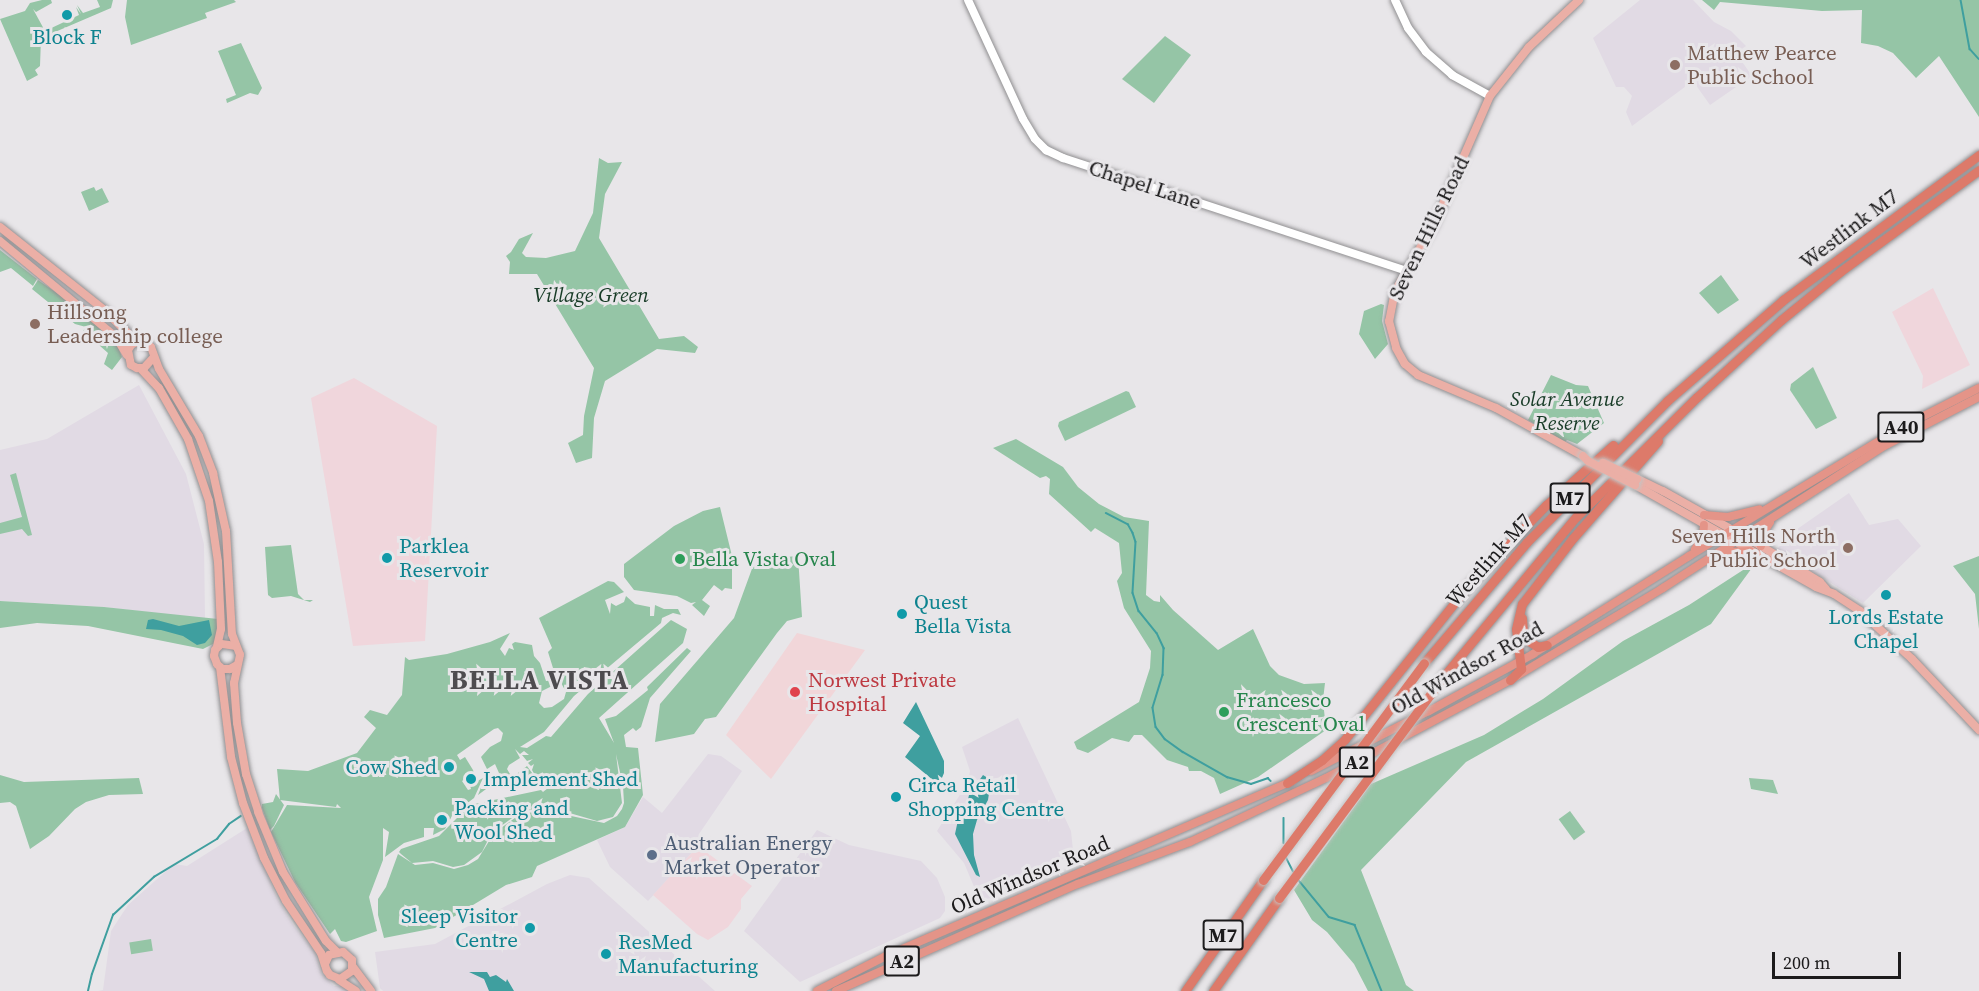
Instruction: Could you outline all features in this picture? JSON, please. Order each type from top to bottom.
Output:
[{"type":"highway","name":"Westlink M7","points":[[1185,991],[1263,880],[1424,663],[1477,598],[1594,472],[1756,322],[1979,155]]},
{"type":"highway","name":"Westlink M7","points":[[1213,991],[1443,677],[1576,517],[1697,397],[1765,334],[1841,271],[1979,170]]},
{"type":"highway","points":[[1287,783],[1322,760],[1345,739],[1468,586],[1546,505],[1702,365],[1728,346]]},
{"type":"highway","name":"Old Windsor Road","points":[[817,991],[886,956],[1287,783],[1429,711],[1521,661],[1904,426],[1979,388]]},
{"type":"highway","points":[[1510,680],[1521,669],[1517,635],[1518,616],[1522,604],[1602,503],[1697,397]]},
{"type":"highway","name":"Old Windsor Road","points":[[836,991],[1078,884],[1161,854],[1290,796],[1510,680],[1744,537],[1886,445],[1979,397]]},
{"type":"highway","points":[[1704,515],[1736,517],[1779,501]]},
{"type":"highway","points":[[1761,546],[1765,528],[1774,517]]},
{"type":"highway","points":[[1689,556],[1703,538],[1704,525]]},
{"type":"highway","points":[[1712,557],[1729,551],[1750,550]]},
{"type":"highway","points":[[1546,571],[1526,603],[1522,622],[1527,640],[1538,647],[1547,645]]},
{"type":"highway","points":[[969,932],[975,918]]},
{"type":"highway","points":[[965,922],[969,932]]},
{"type":"main road","name":"Chapel Lane","points":[[968,0],[1027,126],[1046,150],[1074,162],[1407,271]]},
{"type":"main road","points":[[1395,0],[1408,28],[1426,52],[1452,75],[1491,96]]},
{"type":"main road","name":"Seven Hills Road","points":[[1579,0],[1529,47],[1491,96],[1434,224],[1392,300],[1389,321],[1395,348],[1409,368],[1433,382],[1497,408],[1637,484],[1723,536],[1816,587],[1826,589]]},
{"type":"main road","points":[[0,227],[140,341],[151,347],[154,357],[195,429],[219,494],[226,531],[231,622],[240,655],[234,683],[237,723],[253,797],[273,853],[293,892],[326,941],[337,951],[347,954],[352,960],[353,967],[371,991]]},
{"type":"main road","points":[[0,242],[116,337],[131,365],[141,369],[159,388],[188,439],[209,501],[218,562],[221,629],[214,656],[220,668],[231,757],[243,803],[273,876],[321,953],[328,973],[356,991]]},
{"type":"main road","points":[[127,355],[130,346],[140,341]]},
{"type":"main road","points":[[141,369],[151,363],[154,357]]},
{"type":"main road","name":"Seven Hills Road","points":[[1637,484],[1654,487],[1761,546],[1820,582],[1826,589],[1879,627],[1979,730]]},
{"type":"main road","points":[[1654,487],[1658,497]]},
{"type":"main road","points":[[217,647],[226,643],[236,646]]},
{"type":"main road","points":[[220,668],[230,669],[237,665]]},
{"type":"main road","points":[[325,964],[329,955],[337,951]]},
{"type":"main road","points":[[338,980],[349,975],[353,967]]},
{"type":"shaded area","name":"Matthew Pearce Public School","points":[[1640,0],[1693,0],[1714,22],[1731,31],[1746,46],[1736,53],[1752,76],[1710,105],[1693,81],[1632,126],[1626,112],[1632,96],[1624,87],[1616,87],[1593,38]]},
{"type":"shaded area","points":[[1933,288],[1970,365],[1922,389],[1923,376],[1892,312]]},
{"type":"shaded area","points":[[354,378],[437,426],[425,641],[353,646],[311,398]]},
{"type":"shaded area","points":[[139,385],[186,474],[204,544],[205,619],[104,607],[0,601],[0,450],[47,439]]},
{"type":"shaded area","name":"Seven Hills North Public School","points":[[1849,493],[1869,525],[1898,519],[1921,546],[1863,603],[1777,549],[1793,532]]},
{"type":"shaded area","name":"Norwest Private Hospital","points":[[797,633],[865,650],[771,779],[726,735]]},
{"type":"shaded area","points":[[1018,718],[1071,831],[1073,850],[1053,868],[994,898],[982,899],[978,896],[964,863],[937,831],[968,782],[970,771],[962,747]]},
{"type":"shaded area","points":[[708,754],[721,756],[742,771],[699,834],[698,846],[648,901],[610,867],[597,840],[625,827],[643,797],[662,813]]},
{"type":"shaded area","points":[[247,828],[278,900],[294,926],[315,952],[321,973],[334,986],[342,986],[349,991],[98,991],[103,990],[111,931],[128,905],[174,864],[187,866]]},
{"type":"shaded area","points":[[817,830],[849,845],[921,861],[937,878],[945,897],[945,911],[940,918],[800,982],[744,931]]},
{"type":"shaded area","points":[[698,846],[752,886],[741,899],[741,909],[728,927],[708,940],[697,934],[653,895]]},
{"type":"shaded area","points":[[570,875],[589,878],[715,991],[383,991],[380,988],[375,952],[435,944],[547,884]]},
{"type":"green space","points":[[51,0],[52,3],[36,12],[33,9],[45,31],[79,15],[76,7],[81,14],[77,5],[83,13],[100,7],[97,0],[113,0],[111,8],[41,38],[40,66],[35,70],[38,75],[27,81],[0,19],[25,11],[30,3]]},
{"type":"green space","points":[[127,0],[234,0],[236,2],[205,13],[207,18],[131,45],[125,17]]},
{"type":"green space","points":[[1702,0],[1979,0],[1979,117],[1939,56],[1916,78],[1893,53],[1878,46],[1861,43],[1862,10],[1822,11],[1720,2],[1714,10]]},
{"type":"green space","points":[[1165,36],[1191,55],[1154,103],[1122,79]]},
{"type":"green space","points":[[241,43],[262,88],[258,95],[250,93],[227,103],[226,99],[236,95],[218,51]]},
{"type":"green space","name":"Village Green","points":[[599,158],[608,163],[622,162],[605,194],[599,238],[659,339],[684,336],[698,347],[695,353],[657,349],[605,381],[594,418],[592,458],[576,463],[568,443],[583,435],[584,416],[594,368],[537,274],[509,274],[510,262],[506,256],[519,239],[533,233],[522,253],[526,257],[546,258],[575,251],[593,213]]},
{"type":"green space","points":[[94,187],[96,191],[102,188],[109,202],[89,211],[81,192]]},
{"type":"green space","points":[[0,250],[37,279],[33,286],[11,268],[0,272]]},
{"type":"green space","points":[[1721,275],[1739,300],[1718,314],[1699,293]]},
{"type":"green space","points":[[38,280],[64,298],[116,342],[122,357],[112,370],[104,364],[108,353],[83,331],[86,327],[75,324],[32,289]]},
{"type":"green space","points":[[1381,304],[1384,305],[1382,321],[1388,344],[1375,359],[1359,334],[1364,311]]},
{"type":"green space","points":[[1813,367],[1837,418],[1816,429],[1790,390],[1791,384]]},
{"type":"green space","name":"Solar Avenue Reserve","points":[[1551,375],[1576,385],[1588,386],[1604,423],[1577,444],[1567,440],[1565,442],[1528,420]]},
{"type":"green space","points":[[1126,391],[1129,392],[1136,407],[1065,441],[1058,426],[1059,422]]},
{"type":"green space","points":[[1016,439],[1063,467],[1078,487],[1099,504],[1124,517],[1149,521],[1146,595],[1160,602],[1160,595],[1173,610],[1218,650],[1253,629],[1270,666],[1279,675],[1304,684],[1325,683],[1323,700],[1326,730],[1258,777],[1220,794],[1214,778],[1201,771],[1189,771],[1188,767],[1167,760],[1142,735],[1134,735],[1129,742],[1112,738],[1088,753],[1077,749],[1074,742],[1139,702],[1150,668],[1151,651],[1124,608],[1117,581],[1122,573],[1119,543],[1095,528],[1091,532],[1049,494],[1050,479],[1046,476],[1040,478],[993,448]]},
{"type":"green space","points":[[16,473],[32,535],[28,536],[22,529],[0,534],[0,523],[22,517],[10,475]]},
{"type":"green space","name":"Bella Vista Oval","points":[[720,507],[732,556],[732,589],[725,588],[722,591],[714,585],[702,600],[710,606],[704,616],[692,605],[696,602],[691,603],[677,596],[634,590],[624,577],[624,564],[674,526],[703,511]]},
{"type":"green space","points":[[291,545],[298,594],[304,600],[313,600],[310,602],[291,596],[272,598],[268,595],[265,547]]},
{"type":"green space","points":[[798,556],[802,617],[787,621],[716,717],[705,719],[694,734],[655,742],[660,704],[734,618],[753,566],[774,558]]},
{"type":"green space","points":[[1979,556],[1979,629],[1975,594],[1953,566]]},
{"type":"green space","points":[[1757,561],[1711,624],[1466,762],[1361,870],[1406,985],[1414,991],[1368,991],[1354,964],[1327,932],[1312,920],[1294,890],[1371,784],[1484,735],[1543,699],[1623,641],[1689,605]]},
{"type":"green space","points":[[608,581],[614,582],[624,592],[605,600],[610,614],[611,603],[616,606],[624,602],[626,596],[635,604],[650,607],[650,616],[654,616],[655,605],[664,609],[678,609],[681,615],[673,613],[662,618],[661,623],[574,696],[544,732],[520,747],[527,748],[546,736],[551,737],[588,694],[671,620],[687,629],[683,643],[599,718],[614,743],[605,719],[616,716],[648,690],[647,687],[687,648],[691,651],[650,698],[641,727],[636,731],[633,728],[624,735],[626,747],[638,748],[643,795],[625,827],[537,866],[532,877],[506,885],[435,928],[384,938],[378,915],[378,899],[386,887],[398,854],[415,865],[433,863],[454,869],[468,865],[478,859],[494,833],[519,815],[543,810],[604,823],[617,816],[622,809],[623,786],[616,754],[622,803],[613,817],[597,821],[549,807],[541,807],[519,813],[497,829],[494,826],[488,830],[491,834],[482,852],[464,865],[453,867],[433,861],[412,863],[399,852],[401,849],[439,836],[470,805],[541,790],[543,792],[548,788],[539,782],[532,770],[534,764],[531,766],[528,763],[533,759],[527,761],[522,755],[529,755],[524,751],[520,754],[515,749],[520,758],[509,765],[507,769],[510,774],[513,777],[527,766],[535,777],[513,791],[503,777],[509,774],[505,775],[478,795],[484,780],[484,772],[489,779],[499,773],[495,764],[487,769],[481,757],[490,747],[501,741],[503,733],[498,728],[494,729],[457,755],[460,760],[465,757],[474,773],[462,781],[468,790],[471,789],[470,785],[483,778],[474,798],[453,814],[445,829],[433,835],[434,828],[424,828],[424,837],[404,843],[385,857],[389,832],[383,828],[383,860],[369,897],[377,931],[346,942],[341,941],[335,929],[330,934],[295,882],[271,832],[287,805],[341,808],[337,804],[336,807],[280,800],[277,769],[308,771],[357,753],[376,728],[364,717],[370,710],[387,715],[402,695],[405,657],[409,660],[447,654],[490,642],[510,633],[500,649],[505,656],[509,648],[514,650],[512,644],[515,642],[532,645],[534,656],[540,663],[546,681],[555,680],[556,684],[542,691],[539,703],[544,708],[552,707],[564,699],[566,692],[553,668],[548,652],[552,648],[539,618]]},
{"type":"green space","points":[[0,601],[104,607],[218,619],[215,643],[203,649],[88,626],[37,623],[0,628]]},
{"type":"green space","points":[[0,775],[24,782],[139,778],[143,794],[109,795],[86,802],[75,809],[49,836],[30,849],[16,806],[10,802],[0,803]]},
{"type":"green space","points":[[1749,778],[1773,780],[1778,794],[1751,789]]},
{"type":"green space","points":[[276,794],[284,805],[270,830],[262,804],[273,802]]},
{"type":"green space","points":[[1570,811],[1585,832],[1574,840],[1559,819]]},
{"type":"green space","points":[[151,939],[153,951],[131,954],[129,942]]},
{"type":"water","points":[[153,619],[179,626],[209,620],[212,635],[205,643],[197,645],[183,636],[161,630],[146,629],[148,620]]},
{"type":"water","points":[[916,702],[944,761],[944,773],[939,785],[905,757],[920,736],[903,723]]},
{"type":"water","points":[[983,775],[991,780],[988,800],[977,820],[973,834],[974,855],[980,877],[976,875],[955,834],[958,820],[965,812],[969,795]]},
{"type":"water","points":[[469,972],[487,972],[490,977],[496,975],[506,982],[507,979],[514,991],[489,991],[484,979]]},
{"type":"waterway","points":[[1961,0],[1970,49],[1979,59]]},
{"type":"waterway","points":[[1106,513],[1128,524],[1133,533],[1136,542],[1133,593],[1139,611],[1157,633],[1164,648],[1163,675],[1153,708],[1156,727],[1165,739],[1183,752],[1227,777],[1251,784],[1268,778],[1271,781]]},
{"type":"waterway","points":[[88,991],[113,915],[154,877],[217,839],[229,824],[241,816]]},
{"type":"waterway","points":[[1284,818],[1284,843]]},
{"type":"waterway","points":[[1286,857],[1293,871]]},
{"type":"waterway","points":[[1297,878],[1329,917],[1355,925],[1382,991]]},
{"type":"place","name":"Block F","points":[[67,15]]},
{"type":"place","name":"Matthew Pearce Public School","points":[[1675,65]]},
{"type":"place","name":"Hillsong Leadership college","points":[[35,324]]},
{"type":"place","name":"Seven Hills North Public School","points":[[1848,548]]},
{"type":"place","name":"Parklea Reservoir","points":[[387,558]]},
{"type":"place","name":"Bella Vista Oval","points":[[680,559]]},
{"type":"place","name":"Lords Estate Chapel","points":[[1886,595]]},
{"type":"place","name":"Quest Bella Vista","points":[[902,614]]},
{"type":"place","name":"Norwest Private Hospital","points":[[795,692]]},
{"type":"place","name":"Francesco Crescent Oval","points":[[1224,712]]},
{"type":"place","name":"Cow Shed","points":[[449,767]]},
{"type":"place","name":"Implement Shed","points":[[471,779]]},
{"type":"place","name":"Circa Retail Shopping Centre","points":[[896,797]]},
{"type":"place","name":"Packing and Wool Shed","points":[[442,820]]},
{"type":"place","name":"Australian Energy Market Operator","points":[[652,855]]},
{"type":"place","name":"Sleep Visitor Centre","points":[[530,928]]},
{"type":"place","name":"ResMed Manufacturing","points":[[606,954]]},
{"type":"district","name":"BELLA VISTA","points":[[540,680]]}]
